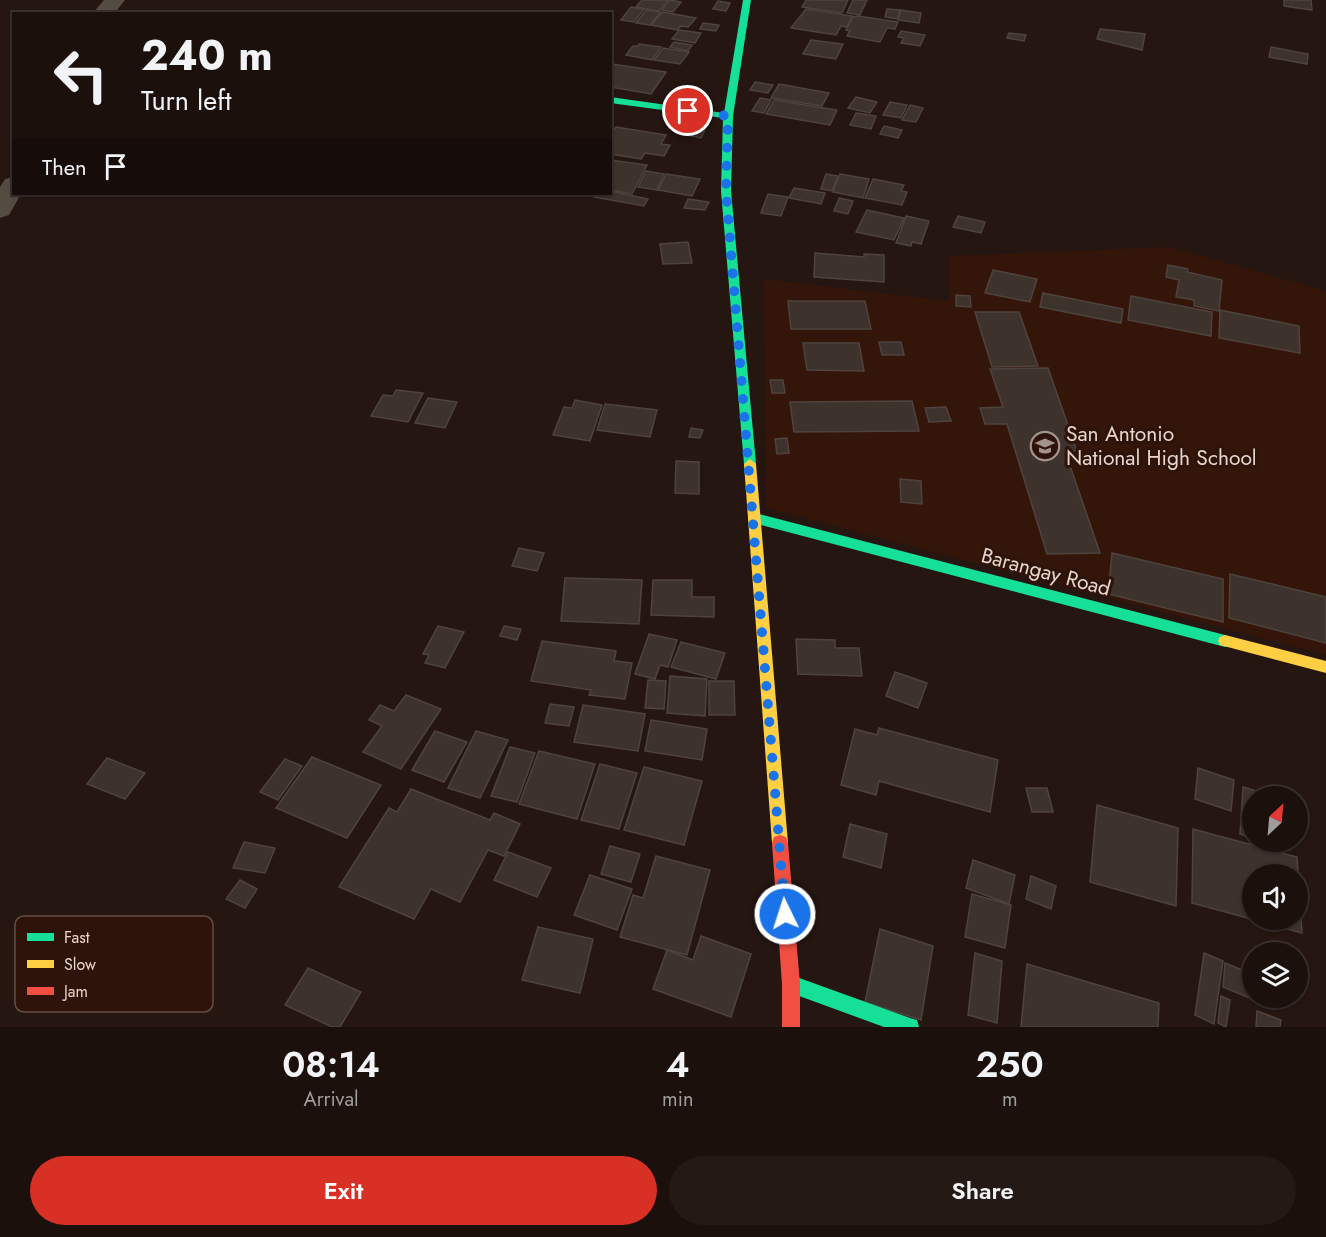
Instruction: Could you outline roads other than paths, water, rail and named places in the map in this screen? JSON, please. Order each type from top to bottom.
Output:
[{"type":"street","points":[[104,12],[115,0]]},
{"type":"street","points":[[747,0],[728,116],[726,191],[755,518],[791,984],[791,1027]]},
{"type":"street","points":[[612,100],[728,116]]},
{"type":"street","points":[[0,210],[12,188]]},
{"type":"street","name":"Barangay Road","points":[[755,518],[1326,667]]},
{"type":"street","points":[[791,984],[910,1027]]},
{"type":"place","name":"San Antonio National High School","points":[[1045,446]]}]
